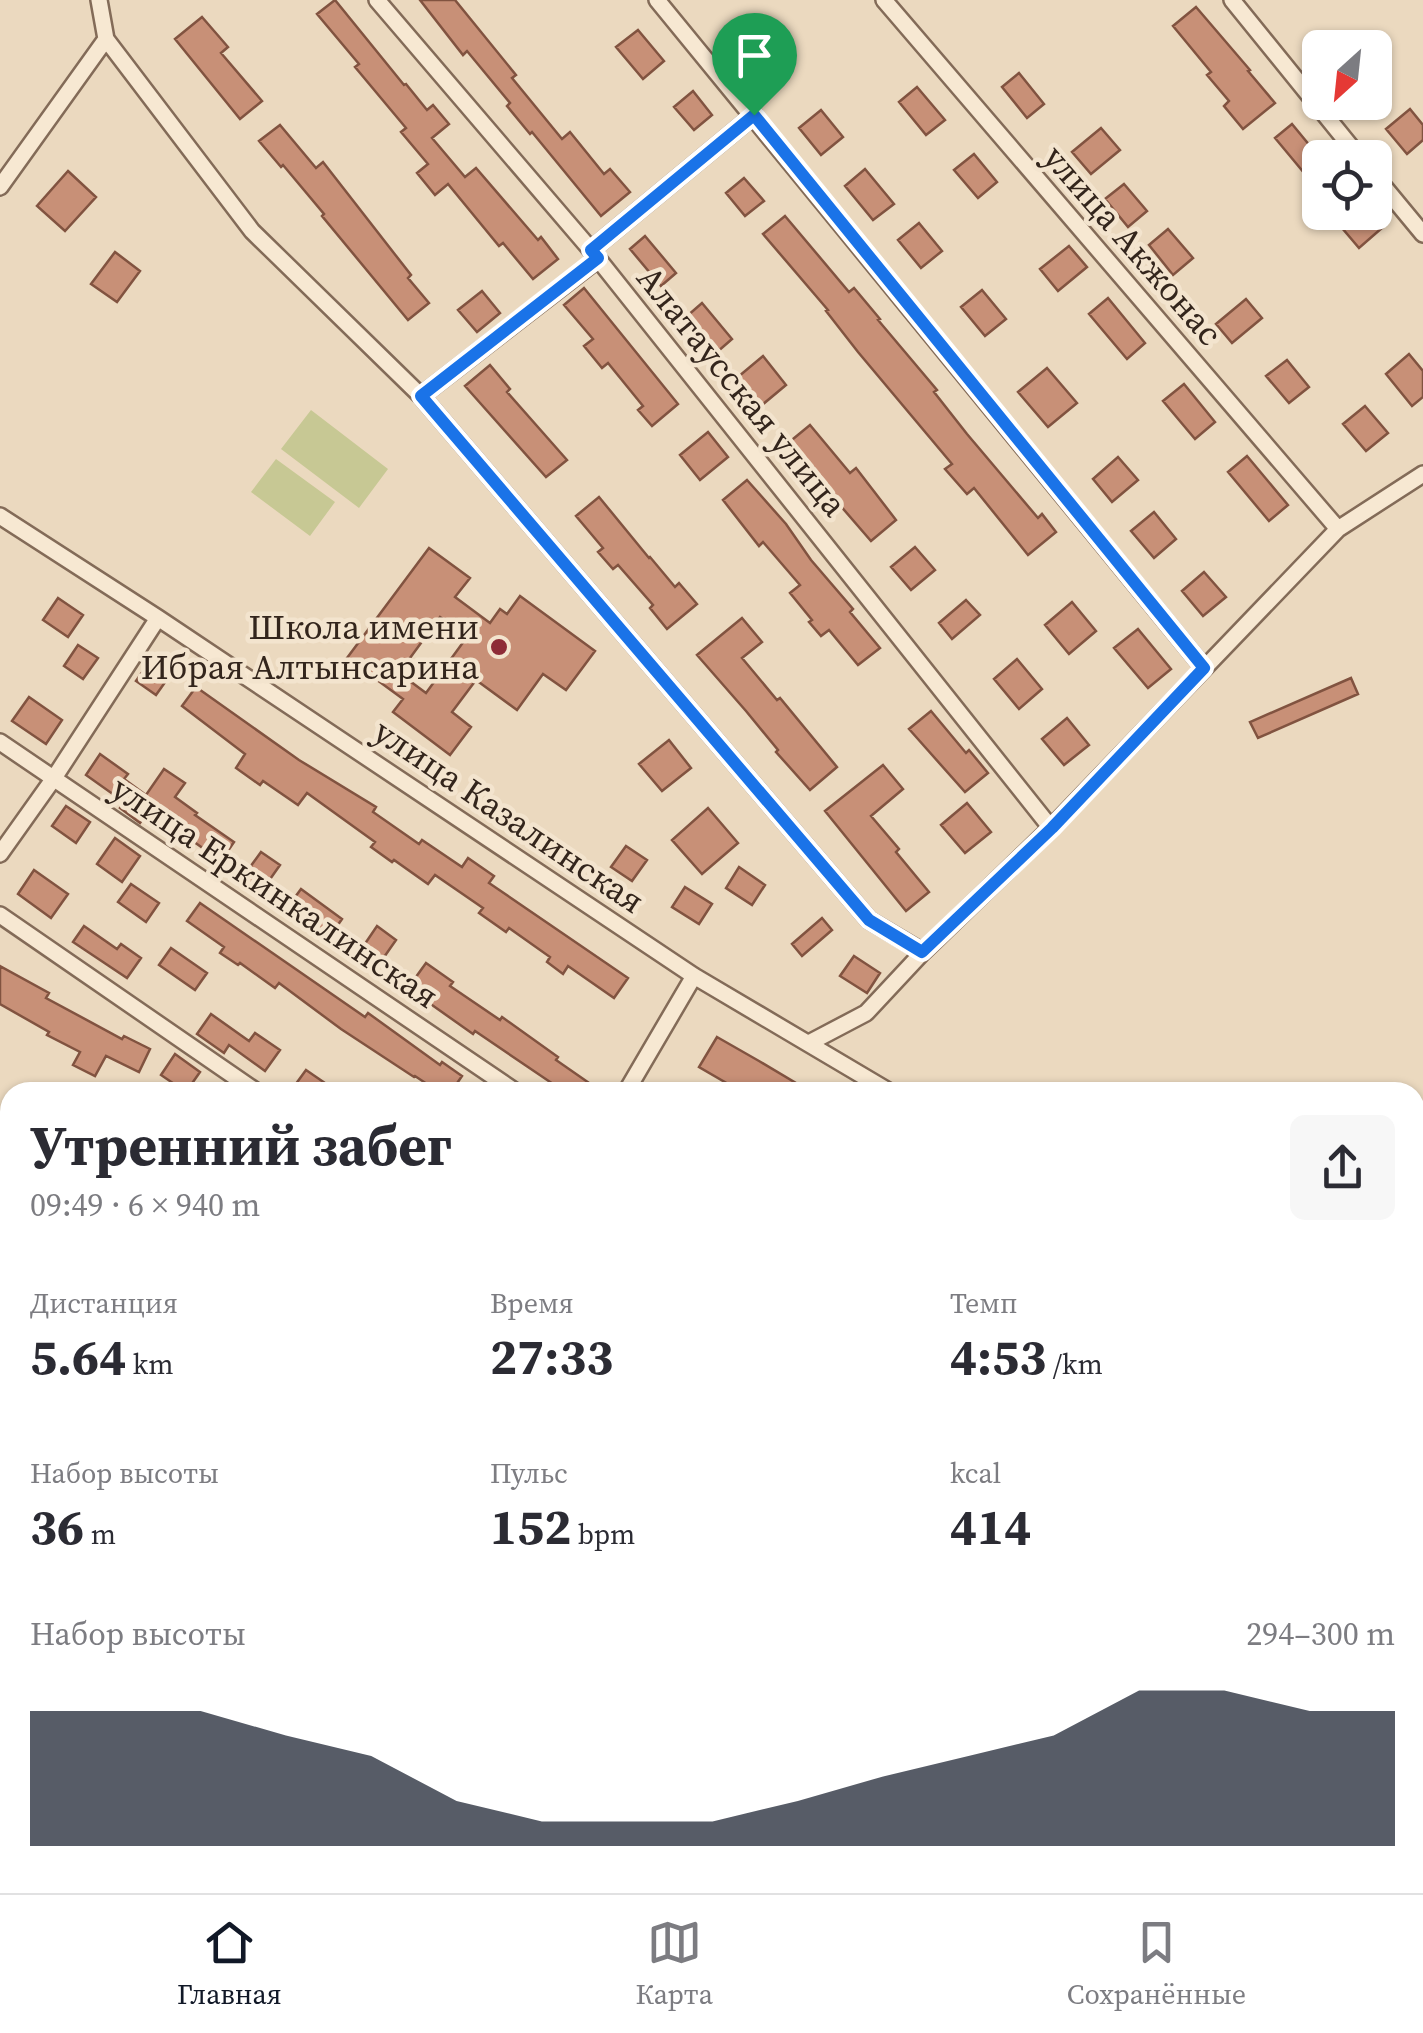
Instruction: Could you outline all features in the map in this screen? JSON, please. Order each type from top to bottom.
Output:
[{"type":"street","points":[[100,0],[106,39],[252,230],[421,396],[869,920],[922,952]]},
{"type":"street","name":"Алатаусская улица","points":[[377,0],[594,254],[1052,828]]},
{"type":"street","points":[[657,0],[1204,668]]},
{"type":"street","name":"улица Акжонас","points":[[884,0],[1338,529]]},
{"type":"street","points":[[1232,0],[1345,140]]},
{"type":"street","points":[[0,188],[106,39]]},
{"type":"street","points":[[421,396],[594,254],[754,115]]},
{"type":"street","points":[[1392,197],[1423,234]]},
{"type":"street","points":[[809,1044],[866,1013],[922,952],[1052,828],[1338,529],[1423,474]]},
{"type":"street","name":"улица Казалинская","points":[[0,516],[694,976],[873,1082]]},
{"type":"street","points":[[0,854],[158,618]]},
{"type":"street","name":"улица Еркинкалинская","points":[[0,742],[501,1082]]},
{"type":"street","points":[[0,914],[243,1082]]},
{"type":"street","points":[[632,1082],[694,976]]},
{"type":"green space","points":[[311,410],[388,469],[359,508],[281,449]]},
{"type":"green space","points":[[276,459],[335,502],[310,536],[251,492]]},
{"type":"building","points":[[335,0],[404,85],[427,110],[433,105],[449,124],[432,138],[465,177],[476,168],[558,259],[533,279],[503,243],[499,246],[448,184],[435,195],[417,173],[428,164],[401,132],[406,128],[317,14]]},
{"type":"building","points":[[420,0],[455,0],[562,139],[570,132],[604,174],[610,169],[630,192],[601,216],[507,106],[510,103],[467,51],[463,55]]},
{"type":"building","points":[[1196,7],[1275,103],[1243,129],[1224,106],[1229,101],[1207,75],[1211,72],[1173,26]]},
{"type":"building","points":[[202,17],[228,47],[221,53],[262,101],[240,119],[175,39]]},
{"type":"building","points":[[638,30],[664,61],[643,79],[616,47]]},
{"type":"building","points":[[755,32],[783,65],[762,82],[734,49]]},
{"type":"building","points":[[1019,73],[1044,104],[1027,118],[1002,87]]},
{"type":"building","points":[[917,87],[945,120],[926,135],[899,102]]},
{"type":"building","points":[[693,91],[712,115],[694,130],[674,107]]},
{"type":"building","points":[[1410,109],[1423,125],[1423,140],[1407,154],[1386,129]]},
{"type":"building","points":[[821,110],[843,137],[821,155],[799,128]]},
{"type":"building","points":[[1292,124],[1305,140],[1302,140],[1302,170],[1275,138]]},
{"type":"building","points":[[280,125],[316,168],[323,162],[411,275],[408,278],[429,303],[408,320],[324,214],[259,141]]},
{"type":"building","points":[[1101,128],[1120,150],[1091,174],[1072,152]]},
{"type":"building","points":[[974,154],[997,182],[978,198],[954,170]]},
{"type":"building","points":[[865,169],[894,204],[873,220],[845,186]]},
{"type":"building","points":[[68,171],[96,197],[65,231],[37,206]]},
{"type":"building","points":[[744,178],[764,201],[745,216],[726,193]]},
{"type":"building","points":[[1124,184],[1147,211],[1128,227],[1105,199]]},
{"type":"building","points":[[785,216],[849,292],[854,288],[937,390],[934,392],[967,434],[1038,518],[1042,514],[1056,532],[1028,555],[974,488],[967,494],[945,469],[952,464],[763,234]]},
{"type":"building","points":[[919,223],[942,251],[921,268],[898,240]]},
{"type":"building","points":[[1168,229],[1193,258],[1173,275],[1149,245]]},
{"type":"building","points":[[1344,230],[1380,230],[1359,248]]},
{"type":"building","points":[[645,236],[676,273],[661,286],[630,249]]},
{"type":"building","points":[[1069,246],[1087,267],[1058,291],[1040,269]]},
{"type":"building","points":[[115,252],[140,271],[117,302],[91,284]]},
{"type":"building","points":[[584,288],[678,404],[652,426],[638,410],[643,406],[608,363],[602,368],[584,346],[593,339],[564,305]]},
{"type":"building","points":[[982,290],[1006,319],[985,336],[961,307]]},
{"type":"building","points":[[482,291],[500,313],[477,332],[458,310]]},
{"type":"building","points":[[1108,298],[1145,343],[1127,359],[1089,314]]},
{"type":"building","points":[[1246,299],[1262,318],[1232,343],[1216,324]]},
{"type":"building","points":[[702,303],[732,339],[716,353],[686,317]]},
{"type":"building","points":[[1409,354],[1423,371],[1423,397],[1412,406],[1386,374]]},
{"type":"building","points":[[763,356],[786,385],[756,410],[732,382]]},
{"type":"building","points":[[1287,360],[1309,387],[1289,403],[1266,376]]},
{"type":"building","points":[[490,365],[510,389],[507,392],[567,460],[546,477],[465,386]]},
{"type":"building","points":[[1047,368],[1077,403],[1048,427],[1018,392]]},
{"type":"building","points":[[1184,384],[1215,422],[1195,439],[1163,401]]},
{"type":"building","points":[[1365,406],[1388,433],[1366,451],[1343,424]]},
{"type":"building","points":[[810,425],[850,473],[856,468],[896,520],[871,541],[787,444]]},
{"type":"building","points":[[708,432],[728,457],[700,480],[680,455]]},
{"type":"building","points":[[1247,456],[1288,505],[1269,521],[1228,472]]},
{"type":"building","points":[[1118,457],[1138,480],[1112,502],[1093,479]]},
{"type":"building","points":[[747,480],[786,524],[880,648],[858,665],[829,630],[821,636],[809,622],[812,620],[790,593],[800,585],[763,542],[759,546],[723,500]]},
{"type":"building","points":[[599,497],[675,587],[679,583],[697,604],[667,629],[650,608],[653,605],[618,565],[613,569],[598,552],[603,548],[576,516]]},
{"type":"building","points":[[1154,512],[1176,539],[1154,558],[1131,531]]},
{"type":"building","points":[[915,547],[935,570],[911,590],[891,567]]},
{"type":"building","points":[[429,548],[470,578],[455,597],[490,623],[500,609],[507,614],[520,596],[595,651],[566,690],[543,674],[517,710],[476,680],[452,712],[471,727],[450,755],[393,712],[403,699],[347,658]],"holes":[[[440,617],[467,637],[426,693],[399,673]]]},
{"type":"building","points":[[1204,572],[1226,597],[1203,616],[1182,591]]},
{"type":"building","points":[[58,598],[83,615],[68,637],[43,620]]},
{"type":"building","points":[[966,600],[980,615],[952,639],[939,623]]},
{"type":"building","points":[[1072,602],[1096,631],[1069,654],[1045,625]]},
{"type":"building","points":[[742,618],[762,642],[742,658],[837,767],[810,790],[697,655]]},
{"type":"building","points":[[1138,629],[1171,669],[1148,688],[1114,648]]},
{"type":"building","points":[[78,645],[98,658],[83,679],[64,666]]},
{"type":"building","points":[[153,657],[173,671],[156,695],[136,681]]},
{"type":"building","points":[[1017,659],[1042,689],[1019,709],[994,679]]},
{"type":"building","points":[[1351,678],[1358,694],[1258,738],[1250,722]]},
{"type":"building","points":[[196,687],[299,760],[376,807],[373,812],[419,844],[422,840],[462,867],[468,858],[494,876],[489,883],[628,978],[614,998],[568,966],[563,974],[547,962],[550,957],[509,928],[506,932],[479,913],[483,908],[435,875],[428,884],[392,862],[371,847],[375,842],[307,793],[298,805],[236,768],[245,754],[182,706]]},
{"type":"building","points":[[29,697],[62,720],[46,744],[12,721]]},
{"type":"building","points":[[931,711],[988,773],[965,792],[909,729]]},
{"type":"building","points":[[1067,718],[1089,745],[1064,765],[1042,739]]},
{"type":"building","points":[[669,740],[691,768],[662,791],[639,764]]},
{"type":"building","points":[[100,754],[128,774],[124,779],[146,795],[164,769],[185,783],[175,797],[234,842],[221,861],[149,810],[140,823],[120,808],[124,802],[86,775]]},
{"type":"building","points":[[883,765],[903,789],[871,816],[929,892],[906,911],[825,811]]},
{"type":"building","points":[[967,803],[991,832],[965,853],[941,825]]},
{"type":"building","points":[[66,806],[90,822],[76,843],[52,826]]},
{"type":"building","points":[[708,808],[738,843],[702,874],[672,840]]},
{"type":"building","points":[[115,838],[140,856],[122,882],[97,864]]},
{"type":"building","points":[[626,846],[647,860],[632,881],[611,867]]},
{"type":"building","points":[[261,852],[280,865],[261,892],[242,878]]},
{"type":"building","points":[[739,867],[765,885],[752,905],[726,888]]},
{"type":"building","points":[[34,870],[68,894],[51,918],[18,894]]},
{"type":"building","points":[[131,884],[159,903],[146,922],[118,902]]},
{"type":"building","points":[[685,887],[712,904],[699,924],[672,907]]},
{"type":"building","points":[[301,889],[342,919],[328,939],[287,908]]},
{"type":"building","points":[[200,903],[365,1017],[368,1013],[440,1065],[442,1062],[462,1076],[458,1082],[424,1082],[414,1077],[279,983],[275,988],[220,953],[224,947],[187,921]]},
{"type":"building","points":[[822,918],[832,930],[802,956],[792,944]]},
{"type":"building","points":[[84,926],[117,949],[121,944],[141,958],[127,978],[73,942]]},
{"type":"building","points":[[377,926],[396,940],[375,970],[356,957]]},
{"type":"building","points":[[171,948],[207,973],[195,990],[159,965]]},
{"type":"building","points":[[854,956],[880,973],[867,993],[840,976]]},
{"type":"building","points":[[426,963],[453,982],[450,986],[500,1020],[502,1017],[588,1082],[550,1082],[408,988]]},
{"type":"building","points":[[0,966],[49,993],[46,998],[122,1039],[124,1036],[150,1049],[139,1072],[106,1056],[95,1076],[73,1065],[80,1052],[0,1004]]},
{"type":"building","points":[[211,1014],[249,1041],[255,1033],[280,1050],[265,1071],[229,1045],[224,1053],[197,1034]]},
{"type":"building","points":[[717,1037],[794,1082],[725,1082],[699,1067]]},
{"type":"building","points":[[175,1054],[200,1072],[193,1082],[171,1082],[161,1075]]},
{"type":"building","points":[[306,1070],[323,1082],[297,1082]]},
{"type":"place","name":"Школа имени Ибрая Алтынсарина","points":[[499,647]]},
{"type":"route","points":[[754,115],[1204,668],[1052,828],[922,952],[869,920],[421,396],[598,258],[591,250],[754,115]]}]
